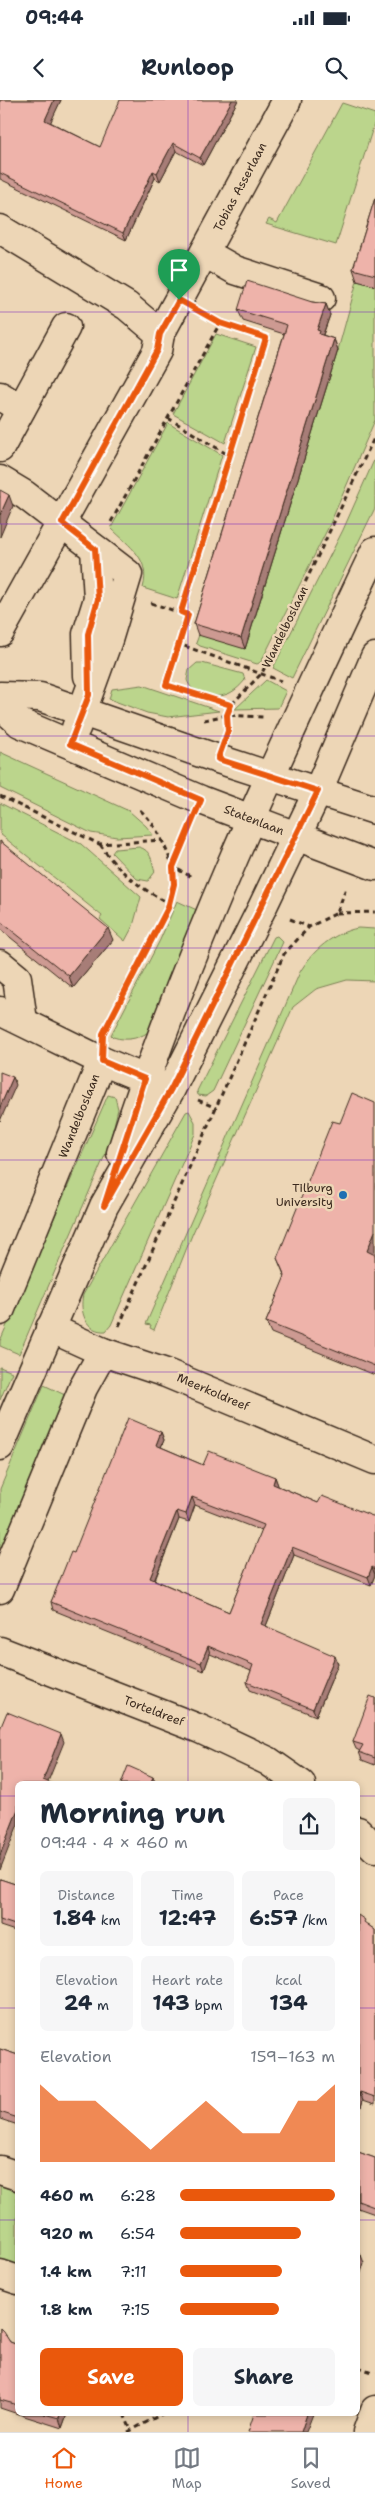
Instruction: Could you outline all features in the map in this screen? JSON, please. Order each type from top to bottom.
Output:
[{"type":"street","name":"Tobias Asserlaan","points":[[0,632],[157,350],[160,334],[286,100]]},
{"type":"street","points":[[1,231],[127,306],[160,334]]},
{"type":"street","points":[[204,253],[235,270],[321,298]]},
{"type":"street","points":[[0,448],[11,403],[66,327]]},
{"type":"street","points":[[0,480],[25,495],[62,523],[101,540],[98,599],[88,634],[85,703],[70,744]]},
{"type":"street","points":[[104,1206],[145,1079],[206,924],[270,775],[375,551]]},
{"type":"street","points":[[0,1446],[104,1206],[171,1089],[296,837],[318,791],[375,657]]},
{"type":"street","points":[[0,696],[40,697],[85,703],[218,759],[375,810]]},
{"type":"street","name":"Statenlaan","points":[[0,705],[20,723],[201,800],[365,863]]},
{"type":"street","points":[[0,964],[17,978],[12,1016],[102,1061],[171,1089]]},
{"type":"street","name":"Wandelboslaan","points":[[0,1311],[102,1061]]},
{"type":"street","name":"Meerkoldreef","points":[[50,1328],[103,1352],[166,1373],[375,1460]]},
{"type":"street","points":[[0,1589],[83,1388],[103,1352]]},
{"type":"street","name":"Torteldreef","points":[[0,1651],[200,1728],[268,1761],[297,1781]]},
{"type":"street","points":[[360,1833],[375,1848]]},
{"type":"street","points":[[0,2170],[15,2175]]},
{"type":"street","points":[[0,2274],[15,2279]]},
{"type":"street","points":[[367,2432],[375,2410]]},
{"type":"path","points":[[179,300],[220,323],[266,338],[181,612]]},
{"type":"path","points":[[101,540],[220,323]]},
{"type":"path","points":[[168,418],[230,456]]},
{"type":"path","name":"Wandelboslaan","points":[[218,759],[228,731],[227,715],[231,705],[262,673],[375,436]]},
{"type":"path","points":[[144,601],[188,615],[166,685],[231,705]]},
{"type":"path","points":[[179,644],[262,673],[308,692]]},
{"type":"path","points":[[0,796],[99,844],[108,857],[148,893],[169,903]]},
{"type":"path","name":"Wandelboslaan","points":[[102,1061],[103,1034],[169,903],[174,884],[173,867],[201,800]]},
{"type":"path","points":[[139,809],[149,817],[162,840],[173,867]]},
{"type":"path","points":[[99,844],[162,840]]},
{"type":"path","points":[[337,913],[365,863]]},
{"type":"path","points":[[103,1352],[116,1334],[284,954],[309,927],[337,913],[375,912]]},
{"type":"path","points":[[360,2368],[375,2372]]},
{"type":"path","points":[[125,2416],[130,2431],[158,2416]]},
{"type":"green space","points":[[342,103],[375,114],[375,121],[336,245],[266,224],[269,219],[277,223]]},
{"type":"green space","points":[[357,281],[375,286],[375,420],[329,526],[261,662],[257,664],[200,646],[196,643],[199,635],[338,350]]},
{"type":"green space","points":[[216,334],[256,347],[225,443],[173,414]]},
{"type":"green space","points":[[168,423],[222,455],[177,599],[143,588],[145,578],[141,561],[132,548],[111,528]]},
{"type":"green space","points":[[375,458],[375,508],[292,678],[273,668],[343,530]]},
{"type":"green space","points":[[197,663],[243,674],[245,680],[230,693],[224,695],[212,696],[199,693],[194,690],[187,680],[189,670]]},
{"type":"green space","points":[[266,680],[286,691],[278,708],[235,709]]},
{"type":"green space","points":[[142,685],[219,711],[168,717],[147,713],[109,699],[112,689]]},
{"type":"green space","points":[[0,752],[129,811],[153,835],[117,837],[91,833],[0,788]]},
{"type":"green space","points":[[0,803],[81,844],[141,897],[133,926],[125,941],[100,919],[102,916],[0,834]]},
{"type":"green space","points":[[139,847],[149,853],[153,864],[155,872],[148,881],[137,879],[112,853],[115,849]]},
{"type":"green space","points":[[177,901],[199,911],[153,1029],[144,1035],[134,1038],[113,1037],[111,1035],[160,940]]},
{"type":"green space","points":[[358,928],[375,929],[375,981],[347,980],[316,989],[293,1007],[192,1235],[154,1330],[150,1328],[151,1325],[146,1324],[300,972],[324,944],[340,934]]},
{"type":"green space","points":[[277,936],[283,942],[213,1091],[206,1096],[198,1095],[197,1091],[274,937]]},
{"type":"green space","points":[[108,1095],[115,1097],[118,1109],[109,1146],[19,1354],[0,1346],[0,1341]]},
{"type":"green space","points":[[189,1111],[195,1122],[195,1134],[111,1325],[106,1331],[99,1331],[89,1325],[83,1314],[83,1295],[186,1112]]},
{"type":"green space","points":[[0,1367],[12,1372],[0,1400]]},
{"type":"green space","points":[[44,1385],[65,1395],[0,1550],[0,1489]]},
{"type":"green space","points":[[0,2185],[15,2191],[15,2267],[0,2262]]},
{"type":"building","points":[[0,100],[54,100],[45,120],[100,147],[120,100],[232,100],[200,158],[173,143],[157,173],[153,171],[123,233],[0,173]]},
{"type":"building","points":[[375,198],[375,275],[353,269]]},
{"type":"building","points":[[247,281],[312,302],[326,304],[317,330],[320,331],[319,334],[334,339],[241,638],[194,624],[287,325],[238,310]]},
{"type":"building","points":[[0,490],[9,495],[0,515]]},
{"type":"building","points":[[0,841],[108,928],[69,976],[0,921]]},
{"type":"building","points":[[0,1072],[13,1077],[0,1107]]},
{"type":"building","name":"Tilburg University","points":[[352,1093],[375,1103],[375,1231],[367,1251],[375,1255],[375,1366],[266,1322],[285,1276],[277,1258],[332,1121],[340,1123]]},
{"type":"building","points":[[128,1418],[161,1432],[156,1445],[203,1465],[209,1451],[275,1477],[273,1484],[318,1503],[322,1496],[375,1517],[375,1569],[372,1567],[368,1577],[292,1547],[261,1624],[335,1656],[313,1709],[247,1682],[253,1665],[208,1646],[201,1663],[51,1602],[71,1552],[74,1553]],"holes":[[[192,1497],[264,1525],[229,1612],[150,1578],[177,1511],[186,1514]]]},
{"type":"building","points":[[370,1696],[375,1698],[375,1758],[359,1752],[363,1745],[353,1742]]},
{"type":"building","points":[[7,1712],[61,1734],[43,1780],[46,1781],[15,1781],[15,1817],[0,1855],[0,1729]]},
{"type":"building","points":[[128,1766],[153,1777],[151,1781],[122,1781]]},
{"type":"building","points":[[0,1879],[15,1884],[15,1925],[0,1920]]},
{"type":"building","points":[[360,1916],[375,1930],[375,2097],[360,2092]]},
{"type":"building","points":[[0,2049],[15,2054],[15,2117],[0,2112]]},
{"type":"building","points":[[360,2153],[375,2158],[374,2207],[360,2202]]},
{"type":"building","points":[[0,2328],[10,2342],[15,2344],[15,2404],[0,2400]]},
{"type":"building","points":[[253,2416],[306,2416],[301,2432],[248,2432]]},
{"type":"place","name":"Tilburg University","points":[[343,1195]]},
{"type":"route","points":[[179,300],[220,323],[266,338],[181,612],[188,615],[166,685],[231,705],[227,715],[228,731],[218,759],[318,791],[262,908],[171,1089],[104,1206],[145,1079],[102,1061],[103,1034],[168,908],[174,884],[173,867],[201,800],[70,744],[89,695],[88,634],[98,599],[95,549],[62,523],[157,350],[160,334],[179,300]]}]
